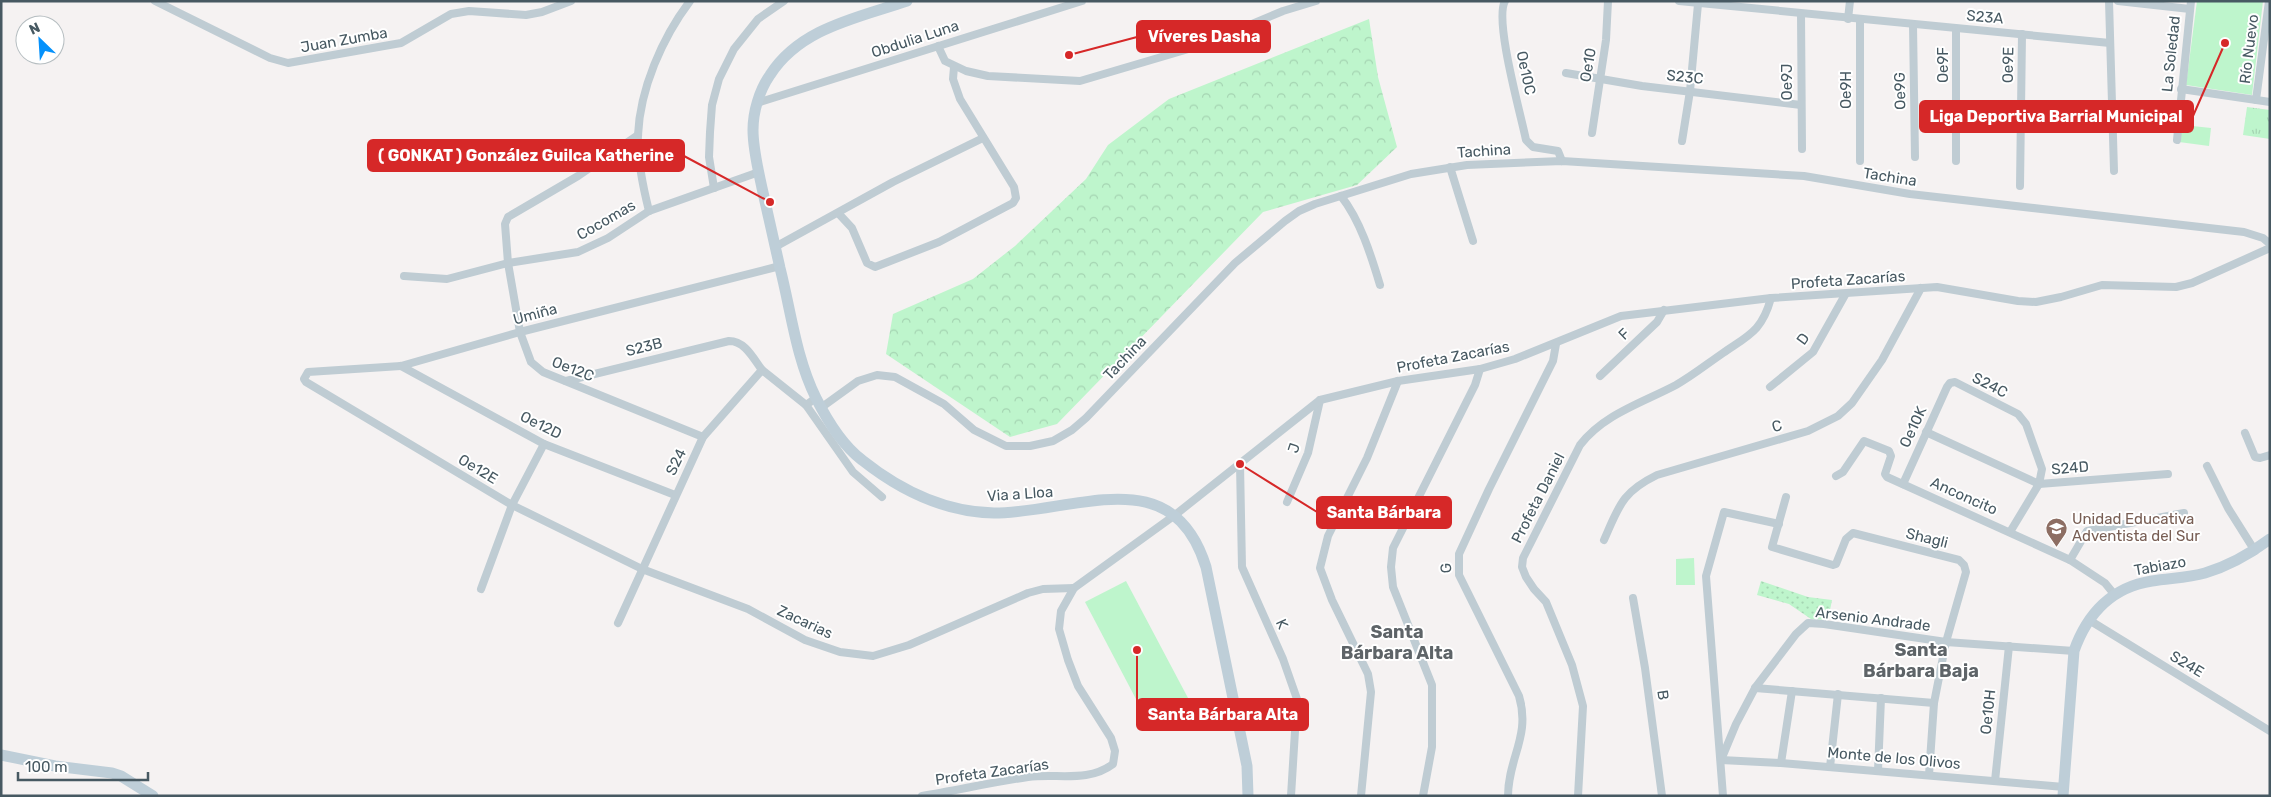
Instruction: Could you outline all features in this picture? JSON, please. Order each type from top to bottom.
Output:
[{"type":"street","name":"Juan Zumba","points":[[155,1],[270,58],[288,63],[401,44],[451,14],[469,11],[526,15],[542,12],[571,1]]},
{"type":"street","points":[[649,211],[643,185],[638,135],[644,95],[660,52],[690,1]]},
{"type":"street","points":[[714,188],[709,157],[710,132],[712,105],[719,79],[734,49],[758,20],[784,1]]},
{"type":"street","name":"Via a Lloa","points":[[906,1],[824,28],[808,38],[780,61],[769,77],[757,103],[753,131],[759,172],[799,354],[819,403],[841,438],[860,459],[915,496],[934,503],[954,508],[995,513],[1127,499],[1157,504],[1175,515],[1193,537],[1202,552],[1206,567],[1247,766],[1248,796]]},
{"type":"street","name":"Obdulia Luna","points":[[757,103],[1082,1]]},
{"type":"street","points":[[1283,12],[1294,1]]},
{"type":"street","points":[[938,46],[945,61],[954,67],[988,76],[1080,81],[1202,45],[1283,12],[1316,1]]},
{"type":"street","name":"Oe10","points":[[1592,133],[1606,40],[1608,1]]},
{"type":"street","name":"S23A","points":[[1679,1],[2110,44]]},
{"type":"street","points":[[1848,19],[1850,1]]},
{"type":"street","points":[[2109,1],[2114,171]]},
{"type":"street","points":[[2118,1],[2190,5]]},
{"type":"street","name":"Río Nuevo","points":[[2256,100],[2269,1]]},
{"type":"street","name":"Oe10C","points":[[1504,3],[1502,25],[1526,140],[1529,145],[1558,151],[1562,161]]},
{"type":"street","points":[[1682,141],[1690,91],[1698,4]]},
{"type":"street","name":"La Soledad","points":[[2177,140],[2190,5]]},
{"type":"street","name":"Oe9J","points":[[1801,14],[1802,149]]},
{"type":"street","name":"Oe9H","points":[[1860,20],[1860,161]]},
{"type":"street","name":"Oe9G","points":[[1913,25],[1915,157]]},
{"type":"street","name":"Oe9F","points":[[1956,29],[1956,161]]},
{"type":"street","name":"Oe9E","points":[[2020,186],[2022,34]]},
{"type":"street","points":[[839,214],[852,228],[867,263],[875,267],[939,242],[1008,206],[1016,198],[1014,187],[983,138],[956,89],[954,67]]},
{"type":"street","name":"S23C","points":[[1566,73],[1801,105]]},
{"type":"street","points":[[2181,89],[2270,102]]},
{"type":"street","name":"Oe12C","points":[[638,135],[578,176],[508,216],[505,224],[508,263],[520,332],[531,362],[536,368],[703,437]]},
{"type":"street","points":[[775,247],[839,214],[893,182],[983,138]]},
{"type":"street","name":"Tachina","points":[[806,405],[819,403],[858,381],[877,375],[895,377],[944,404],[974,430],[1006,446],[1030,446],[1053,441],[1072,430],[1086,418],[1235,263],[1299,211],[1411,174],[1467,165],[1562,161],[1804,176],[1910,194],[2244,232],[2263,238],[2270,246]]},
{"type":"street","points":[[1450,168],[1472,241]]},
{"type":"street","name":"Cocomas","points":[[404,276],[447,279],[508,263],[585,249],[608,238],[649,211],[759,172]]},
{"type":"street","points":[[1341,196],[1349,206],[1360,230],[1380,284]]},
{"type":"street","name":"Profeta Zacarías","points":[[922,796],[1030,777],[1092,775],[1103,772],[1113,764],[1116,751],[1111,738],[1078,686],[1059,629],[1061,611],[1074,588],[1175,515],[1311,405],[1320,400],[1398,381],[1480,369],[1516,359],[1621,316],[1772,298],[1845,295],[1921,288],[1954,289],[2018,301],[2036,302],[2102,285],[2176,287],[2192,283],[2270,246]]},
{"type":"street","name":"Umiña","points":[[306,382],[304,376],[308,372],[401,366],[520,332],[780,266]]},
{"type":"street","name":"C","points":[[1604,540],[1621,501],[1637,485],[1657,475],[1808,432],[1838,416],[1852,403],[1882,360],[1921,288]]},
{"type":"street","name":"D","points":[[1770,387],[1813,352],[1845,295]]},
{"type":"street","name":"Profeta Daniel","points":[[1578,796],[1577,776],[1582,706],[1572,665],[1546,602],[1534,589],[1522,568],[1523,558],[1580,445],[1591,430],[1609,418],[1677,384],[1755,331],[1766,315],[1772,298]]},
{"type":"street","name":"F","points":[[1600,376],[1657,322],[1664,310]]},
{"type":"street","name":"S23B","points":[[566,381],[729,341],[738,341],[762,370]]},
{"type":"street","name":"G","points":[[1508,796],[1524,725],[1524,711],[1459,575],[1459,554],[1553,361],[1556,344]]},
{"type":"street","name":"Oe12D","points":[[401,366],[544,444],[675,495]]},
{"type":"street","points":[[1423,796],[1432,748],[1432,686],[1393,586],[1391,567],[1393,548],[1475,385],[1480,369]]},
{"type":"street","points":[[762,370],[806,405],[853,472],[882,497]]},
{"type":"street","name":"S24","points":[[618,623],[703,437],[762,370]]},
{"type":"street","points":[[1361,796],[1371,692],[1368,674],[1332,600],[1320,568],[1328,536],[1367,458],[1398,381]]},
{"type":"street","name":"Oe12E","points":[[306,382],[512,505],[642,569]]},
{"type":"street","name":"S24C","points":[[1950,382],[1955,382],[2018,414],[2026,424],[2041,465],[2039,484]]},
{"type":"street","name":"Oe10K","points":[[1903,484],[1950,382]]},
{"type":"street","name":"J","points":[[1287,502],[1308,453],[1320,400]]},
{"type":"street","name":"S24D","points":[[1926,432],[2039,484],[2168,474]]},
{"type":"street","points":[[2245,434],[2255,457],[2260,458],[2270,455]]},
{"type":"street","name":"Anconcito","points":[[1836,476],[1843,472],[1864,441],[1889,451],[1891,456],[1885,474],[2070,560],[2105,583],[2114,594]]},
{"type":"street","points":[[481,588],[512,505],[544,444]]},
{"type":"street","name":"K","points":[[1240,464],[1242,566],[1284,659],[1297,699],[1291,796]]},
{"type":"street","points":[[2208,466],[2228,508],[2255,551]]},
{"type":"street","points":[[2010,532],[2039,484]]},
{"type":"street","name":"Shagli","points":[[1786,497],[1772,547],[1831,566],[1836,564],[1846,539],[1853,533],[1959,560],[1964,564],[1966,572],[1946,642],[1934,702],[1929,775]]},
{"type":"street","points":[[1721,760],[1706,576],[1724,512],[1779,524]]},
{"type":"street","points":[[2070,560],[2087,530],[2184,513]]},
{"type":"street","name":"Tabiazo","points":[[2064,791],[2074,651],[2078,638],[2089,620],[2114,594],[2136,584],[2205,573],[2225,566],[2255,551],[2270,539]]},
{"type":"street","name":"Zacarias","points":[[642,569],[748,609],[805,640],[840,652],[873,656],[909,645],[1028,592],[1043,589],[1074,588]]},
{"type":"street","name":"B","points":[[1633,598],[1645,668],[1662,796]]},
{"type":"street","name":"S24E","points":[[2089,620],[2270,731]]},
{"type":"street","name":"Arsenio Andrade","points":[[1723,796],[1721,760],[1736,724],[1754,688],[1796,634],[1808,624],[1824,624],[1946,642],[2074,651]]},
{"type":"street","name":"Oe10H","points":[[1995,781],[2008,646]]},
{"type":"street","points":[[1754,688],[1934,702]]},
{"type":"street","points":[[1781,763],[1792,691]]},
{"type":"street","points":[[1830,767],[1838,694]]},
{"type":"street","points":[[1878,771],[1881,698]]},
{"type":"street","points":[[1,754],[55,766],[112,773],[153,796]]},
{"type":"street","name":"Monte de los Olivos","points":[[1721,760],[1929,775],[1995,781],[2064,791]]},
{"type":"green space","points":[[2197,1],[2263,1],[2252,95],[2186,85]]},
{"type":"green space","points":[[1369,19],[1378,77],[1397,147],[1357,185],[1263,212],[1057,424],[1010,437],[886,354],[893,314],[973,279],[1015,246],[1086,179],[1108,145],[1169,99]]},
{"type":"green space","points":[[2247,107],[2270,110],[2270,139],[2243,135]]},
{"type":"green space","points":[[2183,125],[2211,128],[2209,146],[2179,142]]},
{"type":"green space","points":[[1694,558],[1695,585],[1676,585],[1676,559]]},
{"type":"green space","points":[[1126,581],[1188,698],[1147,720],[1085,602]]},
{"type":"green space","points":[[1761,581],[1808,597],[1832,600],[1828,620],[1811,619],[1789,604],[1757,595]]},
{"type":"place","name":"Liga Deportiva Barrial Municipal","points":[[2225,43]]},
{"type":"place","name":"Víveres Dasha","points":[[1069,55]]},
{"type":"place","name":"( GONKAT ) González Guilca Katherine","points":[[770,202]]},
{"type":"place","name":"Santa Bárbara","points":[[1240,464]]},
{"type":"place","name":"Unidad Educativa Adventista del Sur","points":[[2056,547]]},
{"type":"place","name":"Santa Bárbara Alta","points":[[1137,650]]},
{"type":"district","name":"Santa Bárbara Alta","points":[[1397,642]]},
{"type":"district","name":"Santa Bárbara Baja","points":[[1921,660]]}]
